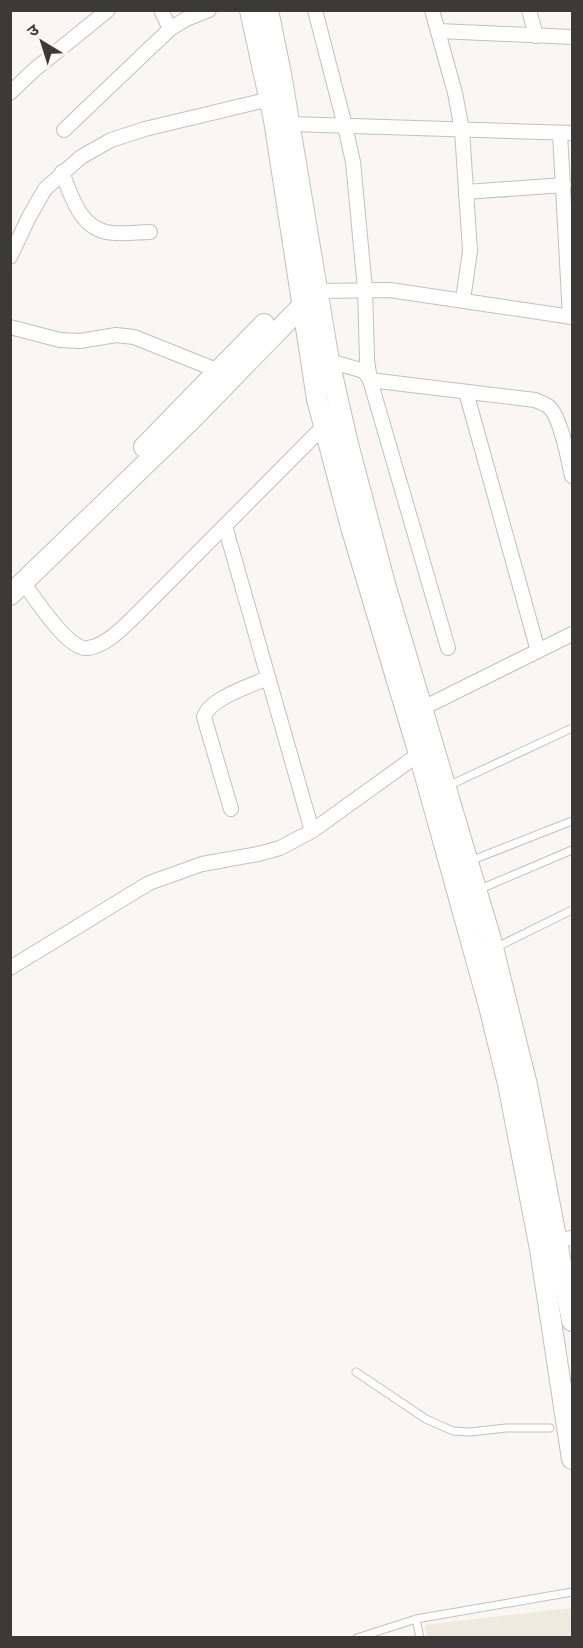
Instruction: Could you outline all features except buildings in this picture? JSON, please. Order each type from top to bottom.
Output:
[{"type":"street","points":[[10,93],[34,70],[108,10]]},
{"type":"street","points":[[161,10],[170,29]]},
{"type":"street","points":[[64,130],[170,29],[186,19],[209,10]]},
{"type":"street","points":[[250,10],[270,99],[305,295],[328,361],[415,712],[419,754],[508,1084],[540,1249],[570,1426],[573,1459]]},
{"type":"street","points":[[268,10],[290,124],[311,371],[351,527],[415,712],[446,787],[493,949],[565,1239],[573,1321]]},
{"type":"street","points":[[315,10],[353,162],[365,289],[370,380],[448,648]]},
{"type":"street","points":[[432,10],[462,130],[470,250],[463,300]]},
{"type":"street","points":[[529,10],[537,36]]},
{"type":"street","points":[[439,31],[573,37]]},
{"type":"street","points":[[10,257],[28,217],[45,189],[81,157],[111,140],[145,129],[270,99]]},
{"type":"street","points":[[290,124],[566,133],[564,184],[572,317],[390,290],[365,289],[305,295],[225,374],[192,418],[15,586],[73,644],[87,648],[96,645],[115,634],[138,613],[324,426]]},
{"type":"street","points":[[62,172],[77,208],[93,225],[106,232],[150,232]]},
{"type":"street","points":[[466,192],[564,184]]},
{"type":"street","points":[[10,327],[60,340],[80,341],[116,335],[134,337],[225,374]]},
{"type":"street","points":[[328,361],[364,371],[370,380],[535,400],[547,405],[565,424],[573,477]]},
{"type":"street","points":[[466,392],[538,651]]},
{"type":"street","points":[[225,526],[312,831]]},
{"type":"street","points":[[415,712],[573,634]]},
{"type":"street","points":[[231,808],[204,717],[206,711],[214,703],[268,678]]},
{"type":"street","points":[[10,968],[149,883],[202,864],[280,848],[312,831],[419,754]]},
{"type":"lane","points":[[446,787],[570,729]]},
{"type":"lane","points":[[468,862],[573,821]]},
{"type":"lane","points":[[476,891],[573,850]]},
{"type":"lane","points":[[493,949],[573,910]]},
{"type":"lane","points":[[356,1372],[426,1419],[453,1431],[570,1426]]},
{"type":"lane","points":[[550,1428],[570,1426]]},
{"type":"lane","points":[[357,1638],[416,1619],[573,1592]]},
{"type":"lane","points":[[416,1619],[420,1638]]},
{"type":"shaded area","points":[[571,1608],[572,1637],[427,1637],[425,1625]]}]
